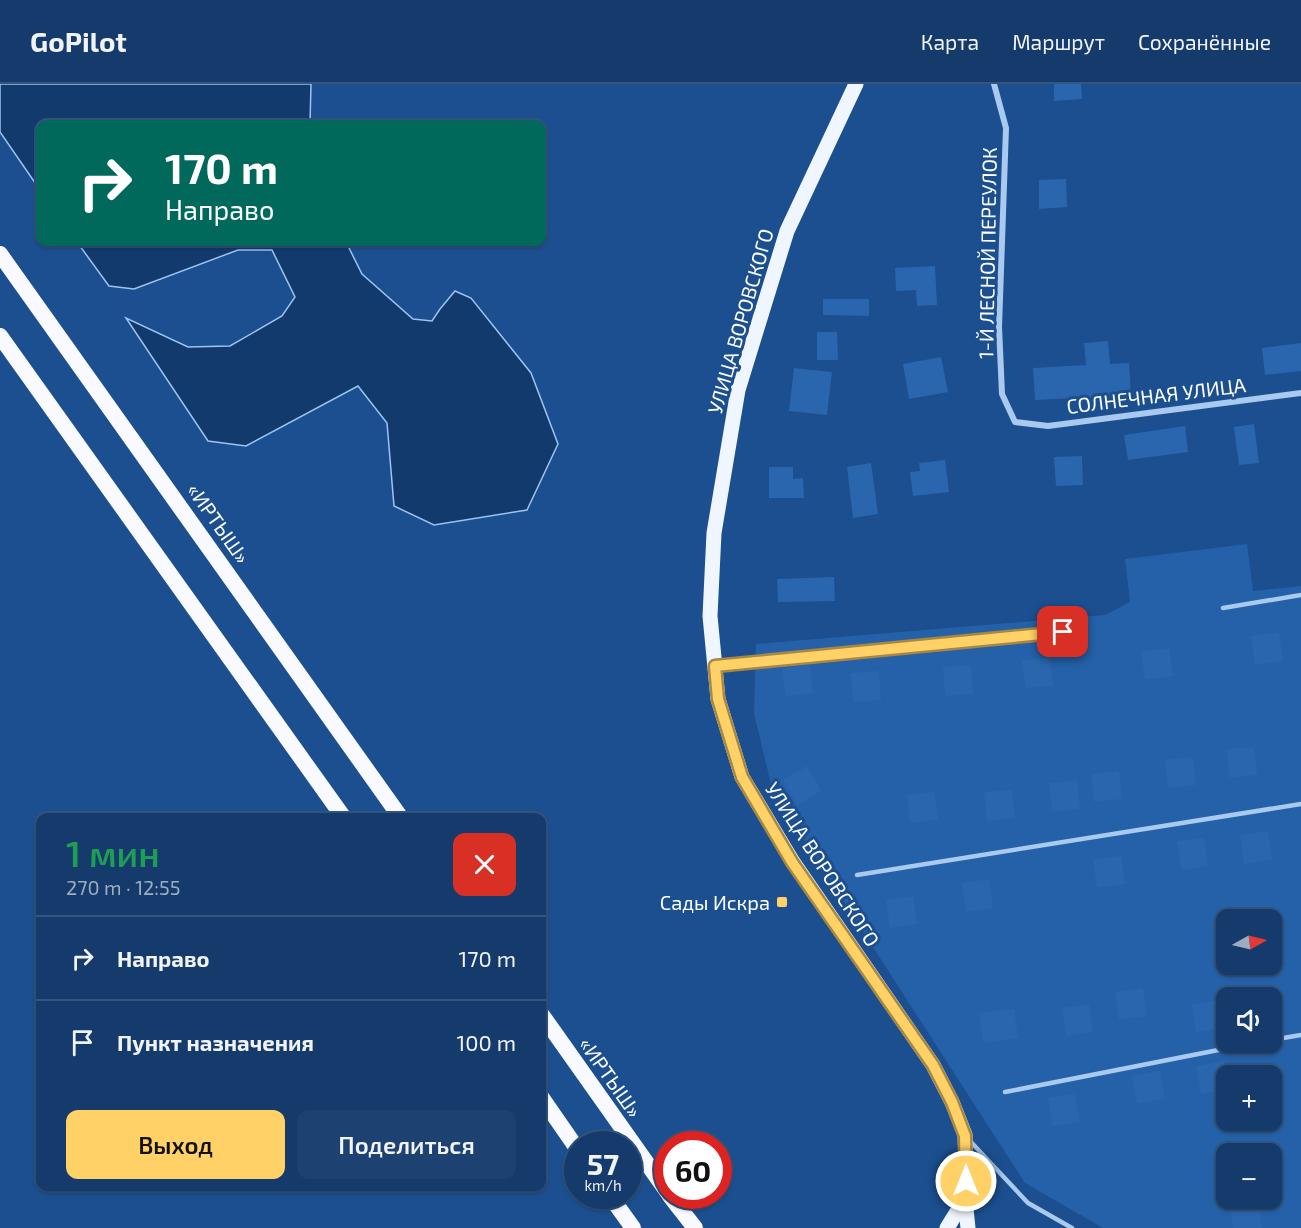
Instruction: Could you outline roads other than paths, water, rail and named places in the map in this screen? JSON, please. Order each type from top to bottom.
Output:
[{"type":"highway","name":"«ИРТЫШ»","points":[[0,254],[397,813]]},
{"type":"highway","points":[[0,336],[340,813]]},
{"type":"highway","name":"«ИРТЫШ»","points":[[546,1021],[654,1173]]},
{"type":"highway","points":[[546,1104],[565,1131]]},
{"type":"highway","points":[[619,1209],[633,1228]]},
{"type":"highway","name":"«ИРТЫШ»","points":[[680,1209],[695,1228]]},
{"type":"main road","name":"УЛИЦА ВОРОВСКОГО","points":[[856,84],[787,231],[738,390],[714,533],[710,616],[718,699],[742,777],[792,862],[933,1065],[952,1102],[965,1136],[965,1199],[968,1228]]},
{"type":"main road","points":[[947,1228],[965,1199]]},
{"type":"street","name":"1-Й ЛЕСНОЙ ПЕРЕУЛОК","points":[[994,84],[1006,128],[999,327],[1002,394],[1015,422]]},
{"type":"street","name":"СОЛНЕЧНАЯ УЛИЦА","points":[[1015,422],[1048,426],[1301,393]]},
{"type":"lane","points":[[1223,608],[1301,595]]},
{"type":"lane","points":[[715,666],[1063,632]]},
{"type":"lane","points":[[857,875],[1301,804]]},
{"type":"lane","points":[[1282,1038],[1301,1035]]},
{"type":"lane","points":[[1005,1092],[1216,1050]]},
{"type":"lane","points":[[965,1136],[1028,1203],[1072,1228]]},
{"type":"place","name":"Сады Искра","points":[[782,902]]}]
